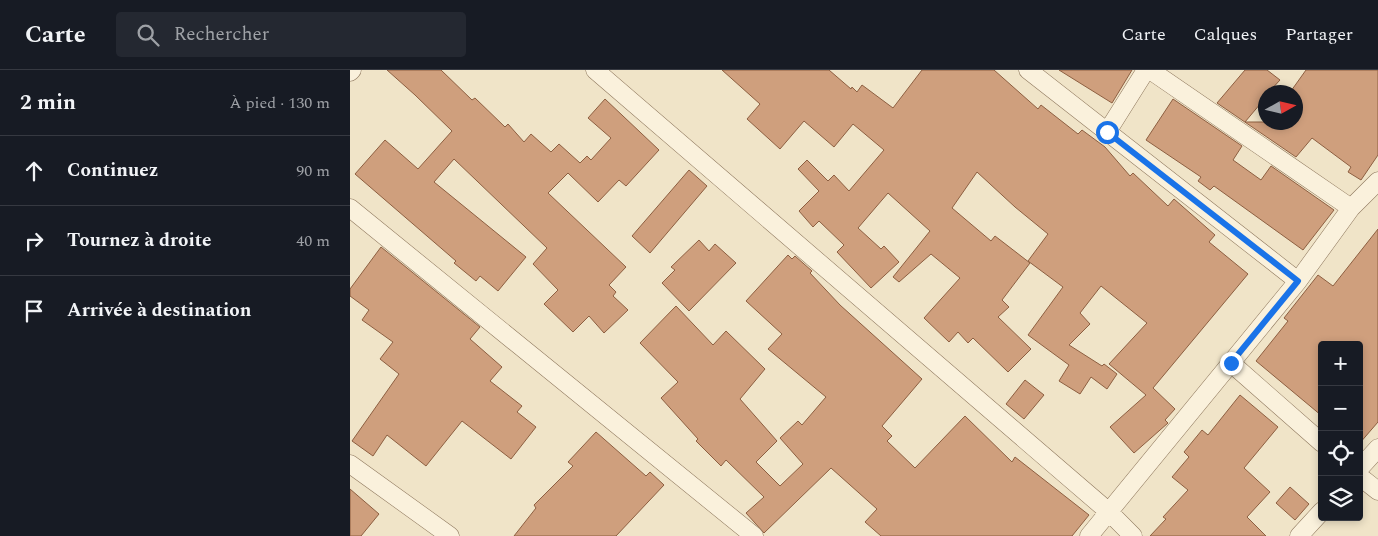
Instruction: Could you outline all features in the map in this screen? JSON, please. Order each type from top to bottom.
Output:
[{"type":"street","points":[[595,70],[1109,512],[1133,536]]},
{"type":"street","points":[[1028,70],[1298,281]]},
{"type":"street","points":[[1107,132],[1146,70]]},
{"type":"street","points":[[1150,70],[1350,208]]},
{"type":"street","points":[[1089,536],[1298,281],[1350,208],[1378,180]]},
{"type":"street","points":[[350,208],[754,536]]},
{"type":"street","points":[[1231,363],[1318,439]]},
{"type":"street","points":[[1363,465],[1378,448]]},
{"type":"street","points":[[350,464],[450,536]]},
{"type":"street","points":[[1363,479],[1378,491]]},
{"type":"street","points":[[1299,536],[1318,515]]},
{"type":"building","points":[[387,70],[441,70],[472,100],[475,98],[505,127],[508,124],[524,142],[531,134],[551,152],[559,144],[580,163],[587,156],[591,160],[611,138],[588,118],[605,99],[659,150],[626,186],[619,180],[598,202],[568,173],[548,193],[626,267],[609,285],[616,292],[613,296],[628,310],[604,333],[589,316],[573,332],[544,304],[558,290],[533,264],[547,248],[454,159],[434,182],[526,257],[498,291],[480,276],[476,281],[454,263],[456,261],[355,174],[385,140],[418,169],[452,131]]},
{"type":"building","points":[[722,70],[829,70],[851,89],[852,87],[857,92],[862,85],[893,108],[922,70],[994,70],[1038,109],[1041,105],[1078,134],[1082,130],[1105,147],[1130,176],[1133,173],[1168,206],[1174,199],[1215,235],[1209,242],[1248,274],[1153,388],[1175,409],[1165,420],[1168,423],[1134,453],[1110,427],[1146,395],[1109,364],[1147,323],[1101,286],[1080,313],[1090,324],[1069,345],[1102,366],[1104,364],[1117,374],[1107,389],[1091,377],[1080,394],[1059,381],[1069,365],[1028,335],[1063,287],[1028,261],[1048,234],[977,172],[952,208],[991,241],[995,236],[1030,263],[1002,300],[1009,307],[998,317],[1031,349],[1008,372],[973,338],[968,343],[958,332],[949,342],[924,318],[960,278],[931,254],[899,282],[893,277],[930,231],[888,193],[858,228],[881,249],[884,246],[899,262],[871,288],[837,252],[844,245],[819,221],[813,227],[799,211],[819,191],[798,169],[807,160],[828,181],[834,175],[849,191],[884,150],[853,124],[834,147],[804,121],[780,149],[747,119],[760,104]]},
{"type":"building","points":[[1059,70],[1132,70],[1112,103]]},
{"type":"building","points":[[1245,70],[1267,70],[1280,80],[1275,85],[1258,85],[1258,107],[1245,122],[1258,122],[1258,130],[1303,130],[1303,85],[1295,85],[1306,70],[1378,70],[1378,155],[1361,180],[1348,172],[1351,167],[1312,138],[1296,157],[1217,103]]},
{"type":"building","points":[[1173,99],[1242,146],[1233,160],[1261,180],[1271,166],[1334,210],[1303,250],[1214,186],[1210,190],[1198,181],[1201,177],[1146,140]]},
{"type":"building","points":[[689,170],[707,186],[650,253],[632,236]]},
{"type":"building","points":[[1378,229],[1378,422],[1363,439],[1363,341],[1318,341],[1318,413],[1256,361],[1288,321],[1284,318],[1318,275],[1333,286]]},
{"type":"building","points":[[699,240],[709,251],[715,244],[736,263],[689,311],[662,283],[675,270],[671,267]]},
{"type":"building","points":[[381,247],[480,327],[470,339],[502,367],[490,381],[522,406],[517,412],[536,427],[511,459],[462,421],[426,466],[387,435],[373,456],[352,441],[399,374],[380,359],[393,342],[362,320],[369,310],[350,296],[350,289]]},
{"type":"building","points":[[788,255],[792,259],[795,256],[812,271],[810,273],[840,305],[922,379],[882,426],[892,436],[887,441],[915,468],[965,416],[1012,462],[1015,457],[1089,515],[1072,536],[881,536],[865,522],[877,509],[831,468],[764,533],[746,513],[764,497],[726,460],[721,466],[696,441],[698,439],[661,398],[678,382],[640,343],[676,306],[713,345],[726,331],[765,369],[740,399],[777,441],[756,462],[780,486],[803,464],[780,438],[798,421],[802,425],[826,397],[768,349],[782,334],[746,301]]},
{"type":"building","points":[[1025,380],[1044,395],[1024,419],[1006,404]]},
{"type":"building","points":[[1240,395],[1278,427],[1244,468],[1270,492],[1247,517],[1266,536],[1150,536],[1166,519],[1163,517],[1188,490],[1172,477],[1189,457],[1184,452],[1202,430],[1208,435]]},
{"type":"building","points":[[596,432],[646,476],[650,472],[664,485],[616,536],[514,536],[536,508],[534,505],[573,466],[568,462]]},
{"type":"building","points":[[1290,487],[1309,504],[1295,520],[1276,503]]},
{"type":"building","points":[[350,489],[379,514],[361,536],[350,536]]},
{"type":"route","points":[[1107,132],[1298,281],[1231,363]]}]
